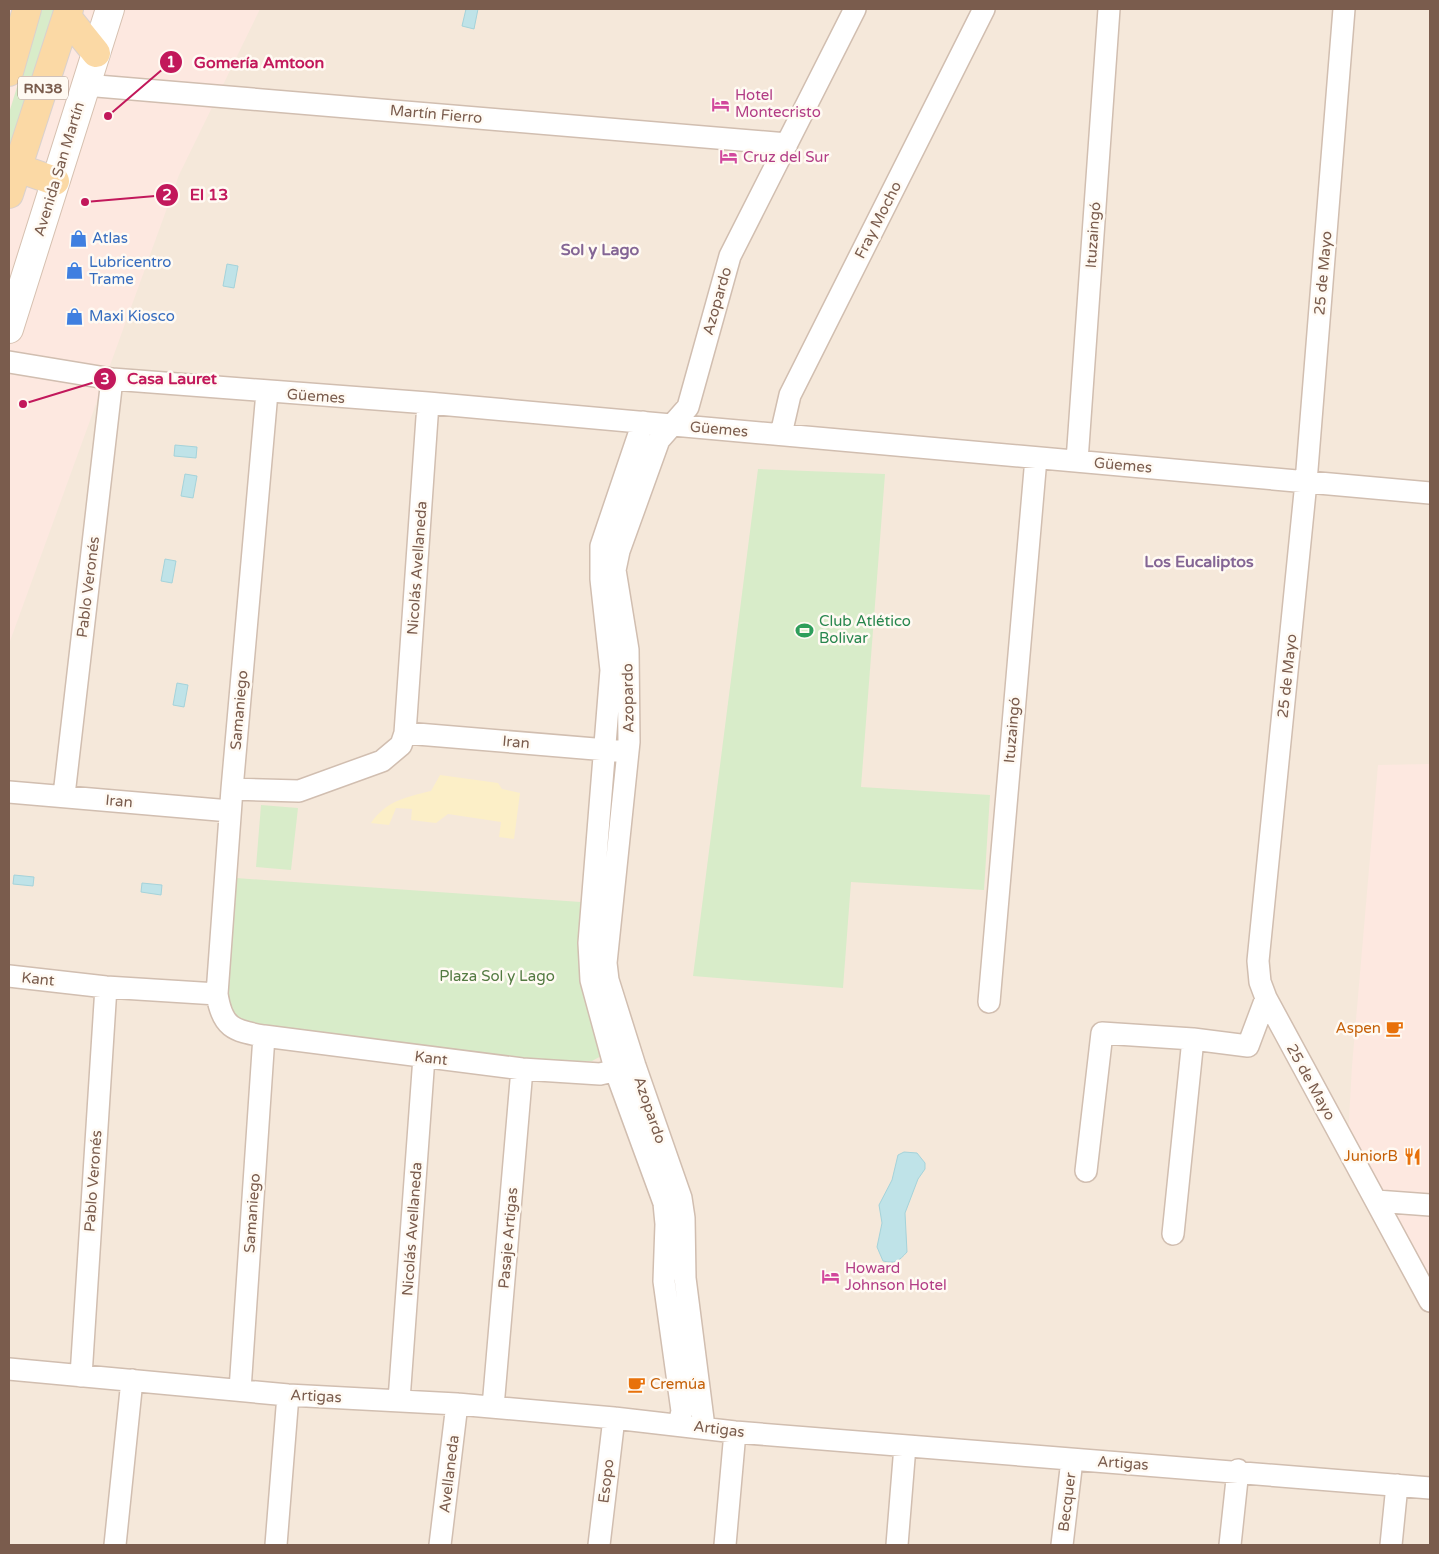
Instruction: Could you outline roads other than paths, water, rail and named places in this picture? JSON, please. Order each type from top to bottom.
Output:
[{"type":"main road","name":"RN38","points":[[9,72],[27,9]]},
{"type":"main road","name":"Avenida San Martín","points":[[9,329],[110,9]]},
{"type":"main road","name":"RN38","points":[[9,194],[13,166],[68,13]]},
{"type":"main road","points":[[68,13],[96,53]]},
{"type":"main road","points":[[13,166],[56,181]]},
{"type":"street","name":"Azopardo","points":[[679,1424],[682,1411],[664,1280],[666,1224],[664,1203],[625,1069],[606,963],[628,752],[628,650],[615,570],[619,551],[659,440],[688,407],[730,256],[855,9]]},
{"type":"street","name":"Fray Mocho","points":[[781,434],[790,395],[984,9]]},
{"type":"street","name":"Ituzaingó","points":[[1077,461],[1109,9]]},
{"type":"street","name":"25 de Mayo","points":[[1344,9],[1306,482],[1258,961],[1260,982],[1266,998],[1430,1302]]},
{"type":"street","name":"Martín Fierro","points":[[85,84],[787,144]]},
{"type":"street","name":"Güemes","points":[[9,362],[112,379],[428,403],[1430,493]]},
{"type":"street","name":"Pablo Veronés","points":[[64,796],[112,379]]},
{"type":"street","name":"Samaniego","points":[[229,1026],[219,1010],[217,994],[230,811],[267,392]]},
{"type":"street","name":"Nicolás Avellaneda","points":[[405,733],[428,403]]},
{"type":"street","name":"Azopardo","points":[[643,422],[601,546],[601,580],[611,670],[589,964],[591,980],[625,1069],[681,1198],[684,1218],[685,1278],[704,1427]]},
{"type":"street","name":"Ituzaingó","points":[[989,1002],[1036,458]]},
{"type":"street","name":"Iran","points":[[405,733],[628,752]]},
{"type":"street","points":[[232,789],[299,790],[382,761],[392,755],[401,745],[405,733]]},
{"type":"street","name":"Iran","points":[[9,792],[230,811]]},
{"type":"street","name":"Kant","points":[[9,976],[106,987],[217,994]]},
{"type":"street","name":"Pablo Veronés","points":[[81,1376],[106,987]]},
{"type":"street","points":[[1086,1171],[1102,1033],[1193,1039],[1248,1046],[1266,998]]},
{"type":"street","name":"Kant","points":[[229,1026],[242,1033],[522,1069],[600,1074],[625,1069]]},
{"type":"street","name":"Samaniego","points":[[240,1390],[264,1036]]},
{"type":"street","points":[[1173,1234],[1193,1039]]},
{"type":"street","name":"Nicolás Avellaneda","points":[[399,1400],[424,1057]]},
{"type":"street","name":"Pasaje Artigas","points":[[493,1407],[522,1069]]},
{"type":"street","points":[[1376,1202],[1430,1205]]},
{"type":"street","name":"Artigas","points":[[9,1369],[288,1395],[457,1404],[679,1424],[735,1432],[1072,1460],[1238,1470],[1430,1488]]},
{"type":"street","points":[[115,1545],[132,1380]]},
{"type":"street","points":[[276,1545],[288,1395]]},
{"type":"street","name":"Avellaneda","points":[[440,1545],[457,1404]]},
{"type":"street","name":"Esopo","points":[[598,1545],[614,1418]]},
{"type":"street","points":[[725,1545],[735,1432]]},
{"type":"street","points":[[897,1545],[905,1446]]},
{"type":"street","name":"Becquer","points":[[1062,1545],[1072,1460]]},
{"type":"street","points":[[1230,1545],[1238,1470]]},
{"type":"street","points":[[1391,1545],[1398,1485]]},
{"type":"water","points":[[466,9],[478,9],[474,29],[462,26]]},
{"type":"water","points":[[227,264],[238,266],[234,288],[223,286]]},
{"type":"water","points":[[175,445],[197,447],[196,458],[174,456]]},
{"type":"water","points":[[185,474],[197,476],[193,498],[181,496]]},
{"type":"water","points":[[165,559],[176,561],[172,583],[161,581]]},
{"type":"water","points":[[177,683],[188,685],[184,707],[173,705]]},
{"type":"water","points":[[14,875],[34,877],[33,886],[13,884]]},
{"type":"water","points":[[142,883],[162,885],[161,895],[141,892]]},
{"type":"water","points":[[904,1152],[917,1153],[925,1163],[925,1169],[918,1179],[905,1213],[907,1252],[896,1261],[887,1262],[883,1261],[877,1247],[882,1223],[879,1205],[892,1180],[898,1155]]},
{"type":"place","name":"Hotel Montecristo","points":[[721,104]]},
{"type":"place","name":"Gomería Amtoon","points":[[108,116]]},
{"type":"place","name":"Cruz del Sur","points":[[729,157]]},
{"type":"place","name":"El 13","points":[[85,202]]},
{"type":"place","name":"Atlas","points":[[78,238]]},
{"type":"place","name":"Lubricentro Trame","points":[[75,271]]},
{"type":"place","name":"Maxi Kiosco","points":[[75,316]]},
{"type":"place","name":"Casa Lauret","points":[[23,404]]},
{"type":"place","name":"Club Atlético Bolivar","points":[[805,630]]},
{"type":"place","name":"Aspen","points":[[1395,1028]]},
{"type":"place","name":"JuniorB","points":[[1412,1156]]},
{"type":"place","name":"Howard Johnson Hotel","points":[[831,1277]]},
{"type":"place","name":"Cremúa","points":[[636,1384]]},
{"type":"district","name":"Sol y Lago","points":[[600,249]]},
{"type":"district","name":"Los Eucaliptos","points":[[1199,561]]},
{"type":"park label","name":"Plaza Sol y Lago","points":[[497,976]]}]
